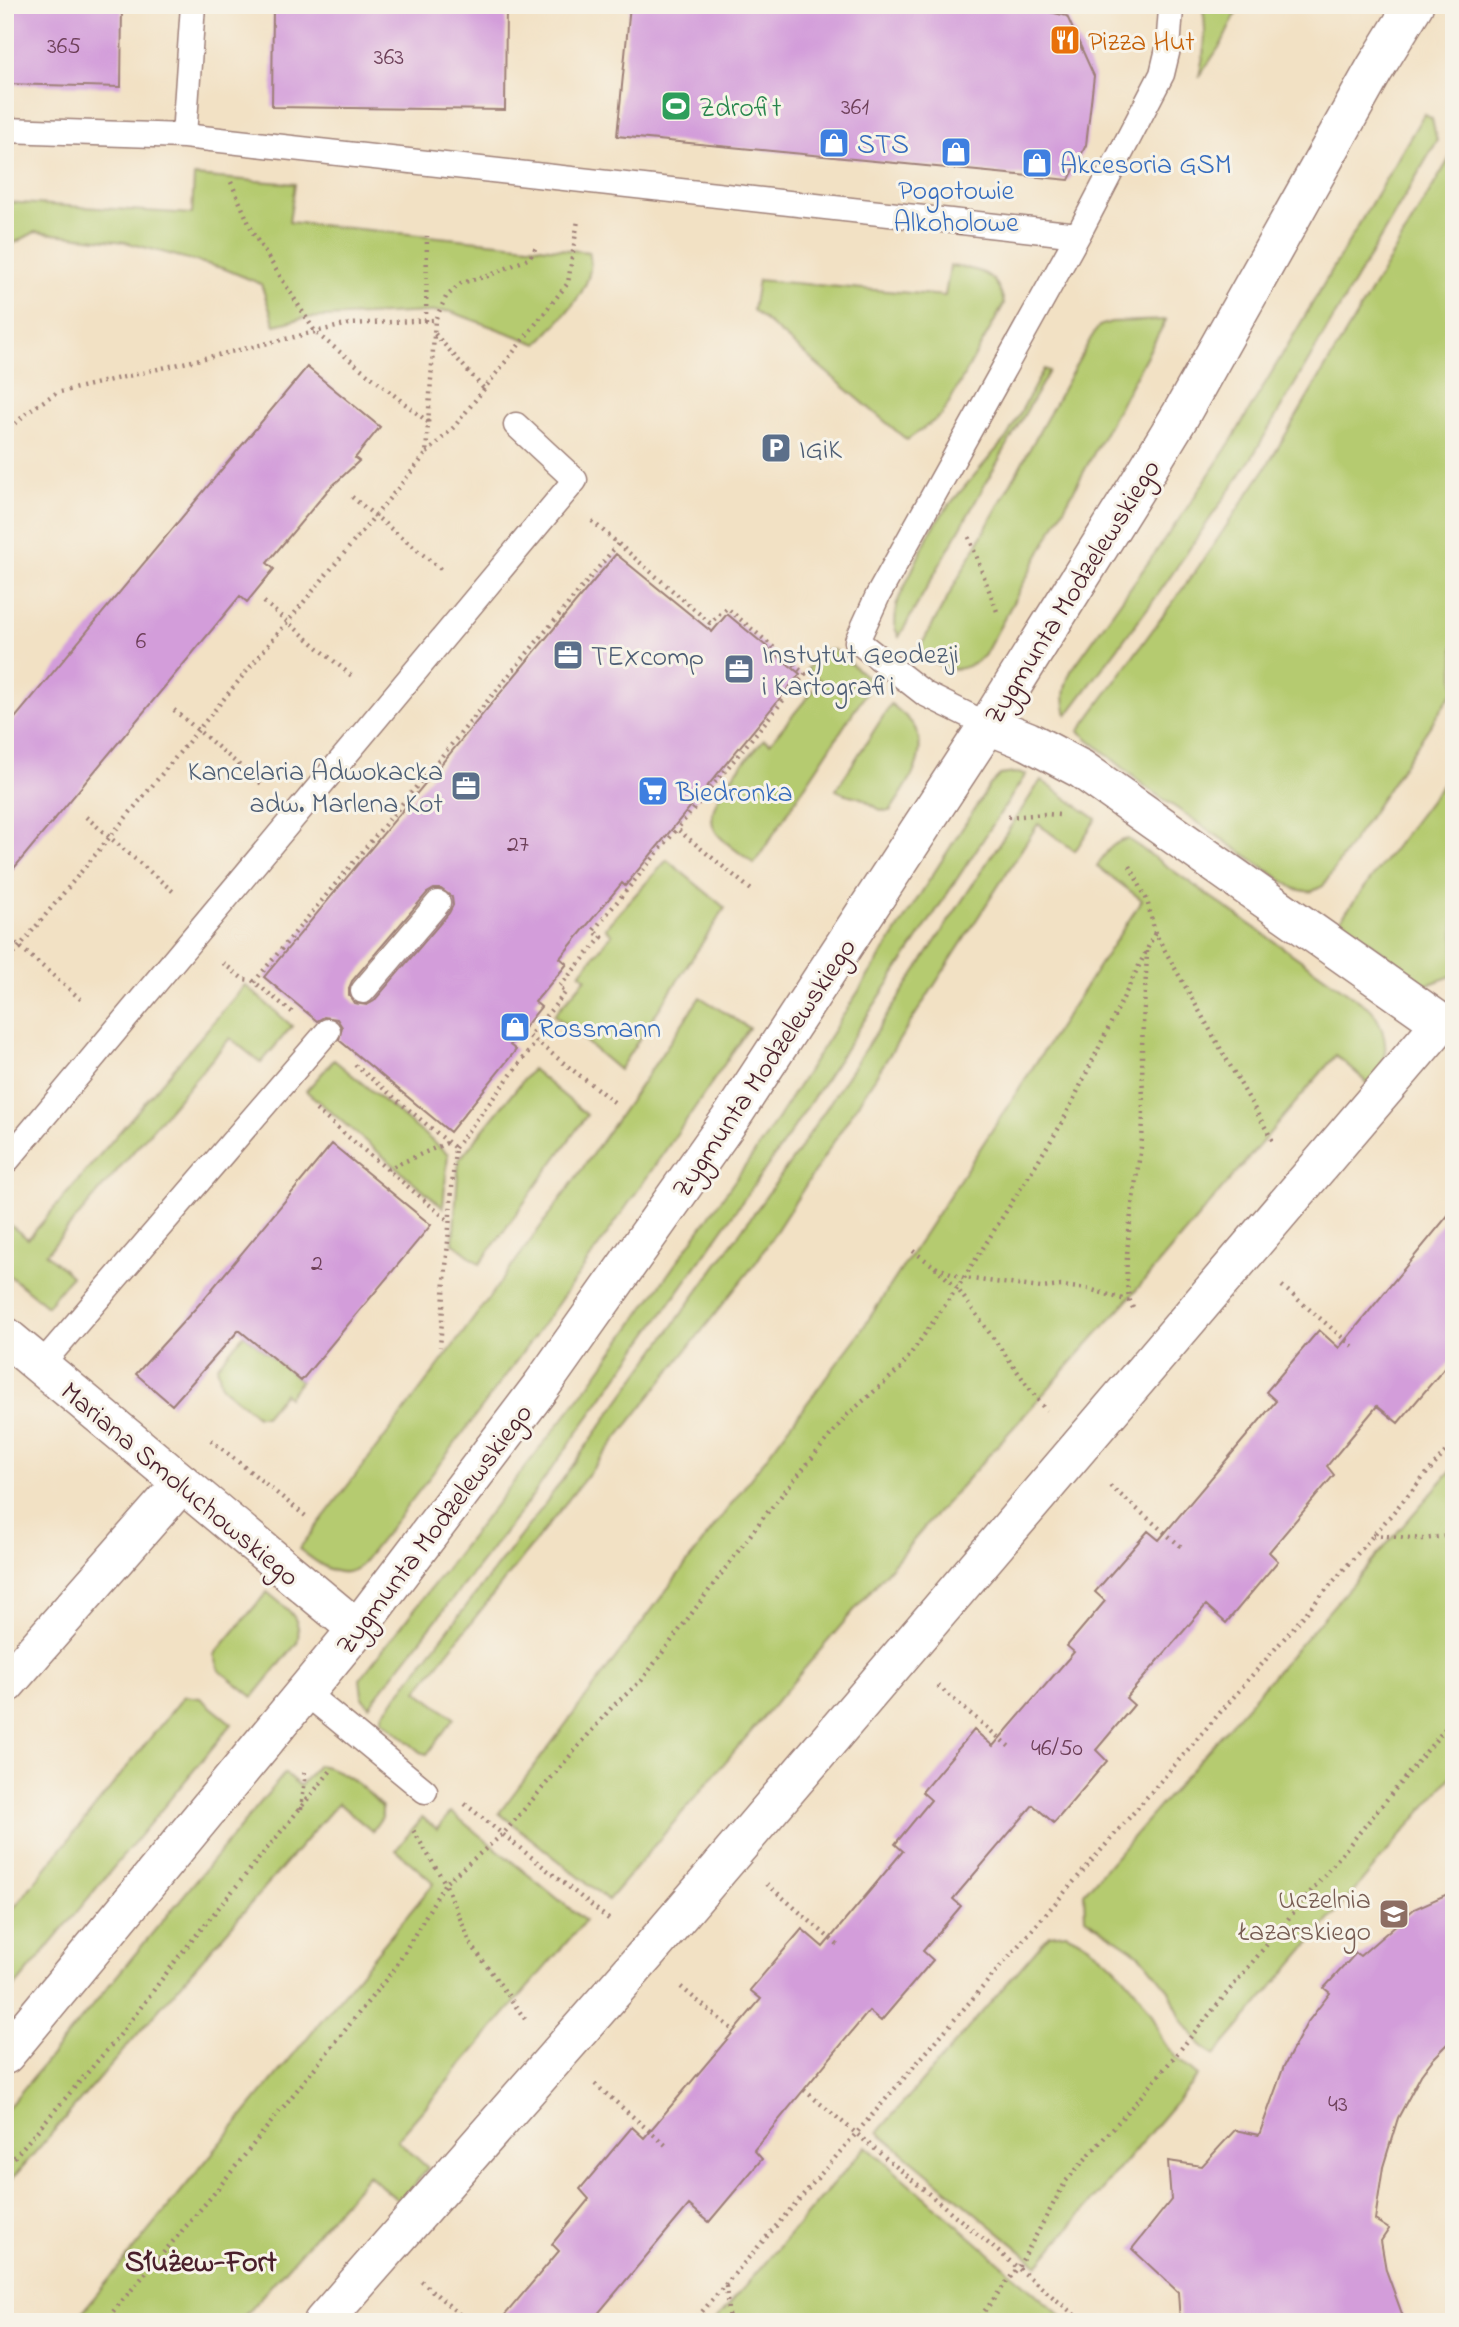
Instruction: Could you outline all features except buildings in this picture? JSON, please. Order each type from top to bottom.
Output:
[{"type":"street","name":"Zygmunta Modzelewskiego","points":[[5,2055],[357,1629],[535,1395],[658,1223],[802,1011],[988,725],[1180,416],[1374,70],[1414,5]]},
{"type":"street","points":[[323,2322],[649,1951],[1447,1017],[1081,769],[1028,741],[988,725]]},
{"type":"street","name":"Mariana Smoluchowskiego","points":[[5,1336],[357,1629]]},
{"type":"street","points":[[5,1685],[182,1483]]},
{"type":"lane","points":[[184,136],[193,5]]},
{"type":"lane","points":[[988,725],[925,694],[857,641],[878,596],[1078,235],[1162,74],[1168,49],[1169,5]]},
{"type":"lane","points":[[5,130],[184,136],[1078,235]]},
{"type":"lane","points":[[5,1163],[575,480],[516,425]]},
{"type":"lane","points":[[363,990],[438,903]]},
{"type":"lane","points":[[40,1366],[326,1035]]},
{"type":"lane","points":[[306,1692],[425,1791]]},
{"type":"path","points":[[211,139],[254,235],[316,333],[428,423]]},
{"type":"path","points":[[5,964],[426,454],[454,427],[568,283],[581,181]]},
{"type":"path","points":[[426,321],[427,236]]},
{"type":"path","points":[[426,454],[435,320],[446,297],[461,283],[488,276],[530,258],[536,247]]},
{"type":"path","points":[[5,433],[30,410],[56,393],[349,324],[435,320]]},
{"type":"path","points":[[435,334],[516,425]]},
{"type":"path","points":[[562,495],[710,623],[727,608],[806,674],[593,931],[602,937],[559,986],[566,992],[529,1036],[614,1102]]},
{"type":"path","points":[[352,497],[476,598]]},
{"type":"path","points":[[254,982],[618,544]]},
{"type":"path","points":[[264,602],[387,706]]},
{"type":"path","points":[[174,710],[296,814]]},
{"type":"path","points":[[86,817],[200,930],[243,979],[254,982],[326,1035],[455,1147]]},
{"type":"path","points":[[677,829],[754,892]]},
{"type":"path","points":[[1129,864],[1147,900],[1155,933],[1300,1189]]},
{"type":"path","points":[[104,2322],[211,2197],[395,1968],[445,1883],[503,1834],[612,1707],[642,1680],[763,1518],[848,1415],[900,1370],[964,1278],[1062,1123],[1155,933]]},
{"type":"path","points":[[5,934],[115,1031]]},
{"type":"path","points":[[1147,948],[1142,1045],[1142,1139],[1135,1174],[1128,1261],[1129,1301],[1158,1355]]},
{"type":"path","points":[[440,1347],[455,1147],[536,1042]]},
{"type":"path","points":[[285,1084],[449,1222]]},
{"type":"path","points":[[387,1169],[449,1142]]},
{"type":"path","points":[[913,1251],[957,1288],[1076,1452],[1184,1549]]},
{"type":"path","points":[[1244,1254],[1356,1349]]},
{"type":"path","points":[[935,1267],[964,1278],[1041,1288],[1061,1286],[1089,1289],[1129,1301]]},
{"type":"path","points":[[693,2322],[1454,1442]]},
{"type":"path","points":[[1373,1535],[1423,1539],[1454,1535]]},
{"type":"path","points":[[902,1655],[1012,1749]]},
{"type":"path","points":[[976,2322],[1019,2266],[1066,2181],[1151,2085],[1454,1718]]},
{"type":"path","points":[[5,2168],[120,2035],[180,1955],[331,1773],[337,1760]]},
{"type":"path","points":[[301,1809],[305,1780],[304,1761]]},
{"type":"path","points":[[464,1803],[649,1951],[679,1986],[734,2031]]},
{"type":"path","points":[[411,1827],[445,1883],[471,1944],[557,2056],[669,2148]]},
{"type":"path","points":[[732,1854],[841,1948]]},
{"type":"path","points":[[804,2090],[1019,2266],[1083,2322]]},
{"type":"path","points":[[386,2251],[468,2322]]},
{"type":"path","points":[[726,2285],[729,2322]]},
{"type":"green space","points":[[1202,5],[1240,5],[1222,43],[1199,77],[1205,32]]},
{"type":"green space","points":[[1424,114],[1432,119],[1437,141],[1251,459],[1159,593],[1067,715],[1064,693],[1071,671],[1187,508],[1233,438]]},
{"type":"green space","points":[[1454,151],[1454,690],[1323,886],[1311,892],[1295,889],[1147,788],[1079,731],[1202,562],[1267,466]]},
{"type":"green space","points":[[194,176],[295,184],[289,222],[589,252],[588,278],[566,314],[538,344],[449,311],[304,318],[275,325],[261,284],[225,269],[125,242],[35,232],[5,248],[5,202],[192,214]]},
{"type":"green space","points":[[950,266],[986,274],[997,285],[1004,304],[942,415],[907,440],[753,310],[758,280],[945,296]]},
{"type":"green space","points":[[1166,320],[984,656],[966,667],[950,669],[935,663],[918,651],[1099,326],[1111,322]]},
{"type":"green space","points":[[1044,369],[1049,371],[899,637],[895,628],[896,605],[929,534],[944,511],[1007,437]]},
{"type":"green space","points":[[824,650],[834,650],[873,682],[754,864],[716,832],[712,821],[714,809],[719,796],[737,770],[764,739],[770,743],[821,681],[807,669]]},
{"type":"green space","points":[[891,704],[913,724],[920,750],[914,772],[890,811],[885,811],[863,799],[836,790]]},
{"type":"green space","points":[[1454,769],[1454,975],[1427,985],[1340,920]]},
{"type":"green space","points":[[1026,774],[781,1147],[528,1502],[369,1706],[362,1696],[360,1679],[590,1384],[765,1138],[990,785],[1000,775]]},
{"type":"green space","points":[[1041,780],[1096,819],[1075,851],[1038,824],[757,1261],[417,1691],[454,1718],[427,1754],[420,1752],[382,1720],[384,1713],[539,1512],[795,1156]]},
{"type":"green space","points":[[1128,839],[1372,1010],[1385,1039],[1384,1057],[1377,1075],[1370,1085],[1336,1055],[1138,1288],[929,1522],[608,1900],[499,1813],[859,1334],[1142,900],[1097,866],[1113,845]]},
{"type":"green space","points":[[667,860],[725,908],[619,1070],[554,1015],[586,978],[580,973],[612,934],[605,928]]},
{"type":"green space","points":[[245,985],[292,1026],[261,1063],[230,1038],[46,1254],[71,1276],[47,1306],[5,1272],[5,1221],[28,1239]]},
{"type":"green space","points":[[700,997],[749,1028],[702,1097],[512,1367],[361,1565],[353,1570],[337,1572],[313,1560],[299,1549],[504,1277],[604,1138]]},
{"type":"green space","points":[[334,1060],[448,1154],[443,1207],[306,1091]]},
{"type":"green space","points":[[532,1069],[587,1115],[480,1264],[453,1243],[459,1160]]},
{"type":"green space","points":[[244,1334],[301,1381],[288,1397],[284,1393],[265,1416],[257,1416],[222,1387],[217,1366]]},
{"type":"green space","points":[[1454,1467],[1454,1773],[1215,2055],[1201,2045],[1182,2020],[1169,1990],[1141,1956],[1085,1918],[1084,1893]]},
{"type":"green space","points":[[267,1592],[295,1619],[298,1626],[297,1643],[253,1697],[220,1671],[214,1655]]},
{"type":"green space","points":[[184,1696],[200,1698],[232,1724],[5,1999],[5,1919]]},
{"type":"green space","points":[[318,1765],[353,1781],[382,1807],[382,1817],[372,1831],[338,1803],[5,2187],[5,2111],[285,1773],[300,1786]]},
{"type":"green space","points":[[451,1812],[585,1921],[397,2140],[428,2168],[400,2202],[368,2175],[239,2322],[74,2322],[434,1883],[396,1850],[422,1817],[437,1829]]},
{"type":"green space","points":[[1066,1933],[1091,1947],[1124,1976],[1150,2011],[1166,2046],[1198,2076],[1038,2265],[878,2132],[1049,1935]]},
{"type":"green space","points":[[866,2146],[1068,2322],[714,2322]]},
{"type":"place","name":"Pizza Hut","points":[[1065,40]]},
{"type":"place","name":"Zdrofit","points":[[676,106]]},
{"type":"place","name":"STS","points":[[834,143]]},
{"type":"place","name":"Pogotowie Alkoholowe","points":[[956,152]]},
{"type":"place","name":"Akcesoria GSM","points":[[1037,163]]},
{"type":"place","name":"IGiK","points":[[776,448]]},
{"type":"place","name":"TEXcomp","points":[[568,655]]},
{"type":"place","name":"Instytut Geodezji i Kartografii","points":[[739,669]]},
{"type":"place","name":"Kancelaria Adwokacka adw. Marlena Kot","points":[[466,786]]},
{"type":"place","name":"Biedronka","points":[[653,791]]},
{"type":"place","name":"Rossmann","points":[[515,1027]]},
{"type":"place","name":"Uczelnia Łazarskiego","points":[[1394,1914]]},
{"type":"district","name":"Służew-Fort","points":[[201,2261]]}]
